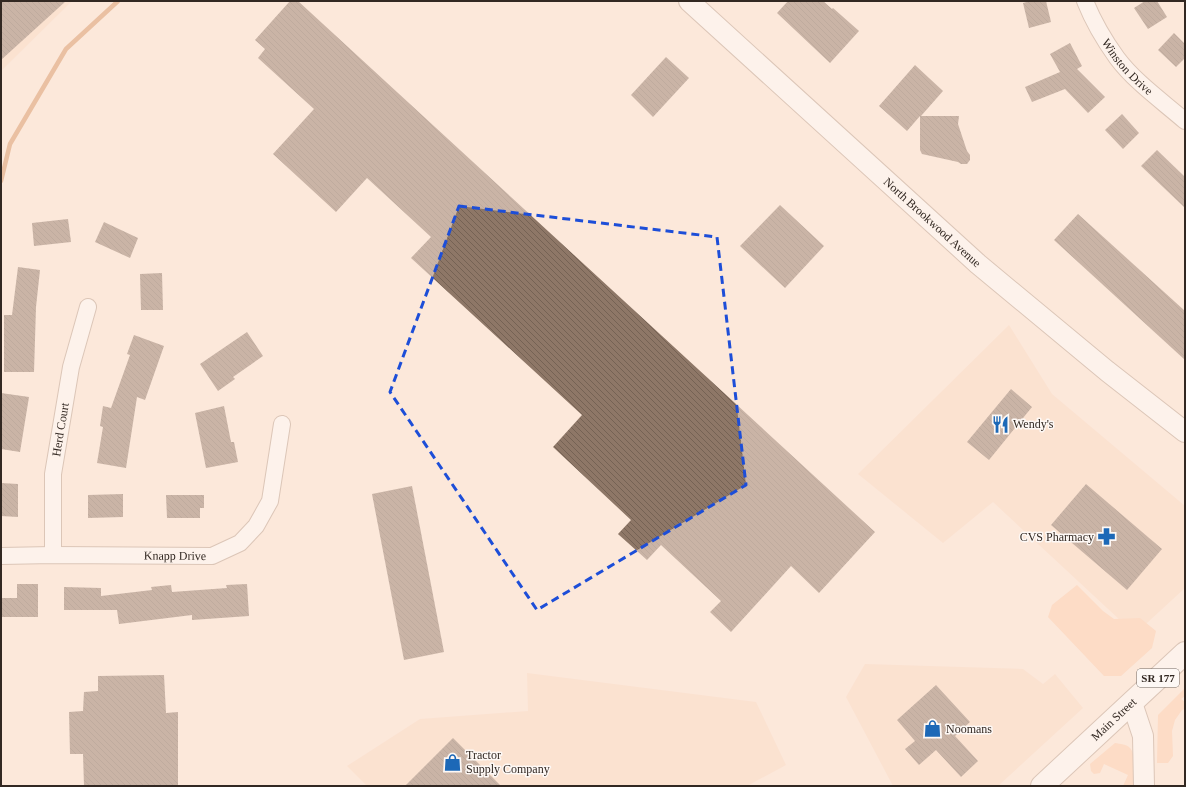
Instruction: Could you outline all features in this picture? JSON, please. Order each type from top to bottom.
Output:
[{"type":"main road","name":"Main Street","points":[[1042,786],[1185,653]]},
{"type":"street","name":"North Brookwood Avenue","points":[[688,1],[978,264],[1107,371],[1185,432]]},
{"type":"street","name":"Winston Drive","points":[[1085,1],[1094,22],[1117,58],[1139,82],[1185,121]]},
{"type":"street","name":"Herd Court","points":[[53,555],[53,474],[71,366],[88,307]]},
{"type":"street","name":"Knapp Drive","points":[[1,556],[212,556],[240,543],[256,526],[270,501],[282,424]]},
{"type":"street","points":[[1132,703],[1143,736],[1144,786]]},
{"type":"highlighted area","points":[[459,206],[717,237],[746,485],[537,610],[390,392]]},
{"type":"shaded area","points":[[1,1],[72,1],[1,71]]},
{"type":"shaded area","points":[[1009,325],[1052,394],[1185,506],[1185,588],[1135,634],[993,502],[943,543],[858,474]]},
{"type":"shaded area","points":[[1077,585],[1103,611],[1114,619],[1140,618],[1156,631],[1152,648],[1121,676],[1104,676],[1048,617],[1052,605]]},
{"type":"shaded area","points":[[865,664],[1023,669],[1043,684],[1055,674],[1083,708],[998,786],[893,786],[846,697]]},
{"type":"shaded area","points":[[527,673],[756,702],[786,765],[747,786],[367,786],[347,766],[420,719],[528,711]]},
{"type":"shaded area","points":[[1185,688],[1185,696],[1181,699],[1185,702],[1185,709],[1182,710],[1175,720],[1172,731],[1173,756],[1168,763],[1157,763],[1158,715]]},
{"type":"shaded area","points":[[1115,743],[1123,744],[1132,751],[1134,760],[1134,784],[1132,786],[1123,786],[1128,775],[1104,764],[1100,773],[1094,774],[1091,771],[1090,764]]},
{"type":"building","points":[[1,1],[66,1],[1,60]]},
{"type":"building","points":[[290,1],[298,1],[875,532],[819,593],[791,566],[731,632],[710,612],[721,601],[661,545],[647,560],[618,534],[631,520],[553,447],[582,415],[411,258],[431,237],[367,178],[336,212],[273,154],[314,109],[258,58],[265,49],[255,40]]},
{"type":"building","points":[[788,1],[823,1],[859,31],[830,63],[777,13]]},
{"type":"building","points":[[1030,1],[1046,1],[1051,22],[1029,28],[1023,3]]},
{"type":"building","points":[[1145,1],[1157,1],[1167,17],[1148,29],[1134,8]]},
{"type":"building","points":[[1174,33],[1185,44],[1185,58],[1176,67],[1158,50]]},
{"type":"building","points":[[1070,43],[1082,66],[1077,69],[1105,97],[1088,113],[1065,89],[1032,102],[1025,87],[1060,72],[1050,54]]},
{"type":"building","points":[[666,57],[689,78],[653,117],[631,95]]},
{"type":"building","points":[[915,65],[943,91],[921,116],[959,116],[958,124],[967,151],[970,155],[970,160],[967,164],[961,164],[922,154],[920,150],[920,116],[907,131],[879,106]]},
{"type":"building","points":[[1122,114],[1139,133],[1123,149],[1105,130]]},
{"type":"building","points":[[1157,150],[1185,177],[1185,208],[1141,166]]},
{"type":"building","points":[[780,205],[824,246],[785,288],[740,246]]},
{"type":"building","points":[[1078,214],[1185,311],[1185,360],[1054,240]]},
{"type":"building","points":[[68,219],[71,242],[34,246],[32,223]]},
{"type":"building","points":[[104,222],[138,238],[130,258],[95,242]]},
{"type":"building","points":[[18,267],[40,270],[36,307],[34,372],[4,372],[4,315],[12,315]]},
{"type":"building","points":[[162,273],[163,310],[141,310],[140,274]]},
{"type":"building","points":[[247,332],[263,356],[233,377],[235,379],[218,391],[200,364]]},
{"type":"building","points":[[134,335],[164,346],[145,400],[137,397],[126,468],[97,463],[103,427],[100,426],[103,406],[111,408],[130,355],[127,354]]},
{"type":"building","name":"Wendy's","points":[[1011,389],[1032,407],[989,460],[967,442]]},
{"type":"building","points":[[1,393],[29,397],[20,452],[1,449]]},
{"type":"building","points":[[224,406],[231,442],[234,442],[238,462],[206,468],[195,413]]},
{"type":"building","points":[[1,483],[18,484],[18,517],[1,516]]},
{"type":"building","name":"CVS Pharmacy","points":[[1086,484],[1162,549],[1127,590],[1051,525]]},
{"type":"building","points":[[412,486],[444,652],[404,660],[372,494]]},
{"type":"building","points":[[123,494],[123,517],[88,518],[88,495]]},
{"type":"building","points":[[166,495],[204,495],[204,508],[200,508],[200,518],[167,518]]},
{"type":"building","points":[[17,584],[38,584],[38,617],[1,617],[1,598],[17,598]]},
{"type":"building","points":[[247,584],[249,616],[192,620],[192,615],[119,624],[117,610],[64,610],[64,587],[101,588],[101,596],[152,590],[151,587],[171,585],[172,592],[227,588],[226,585]]},
{"type":"building","points":[[164,675],[166,713],[178,712],[178,786],[84,786],[83,754],[70,754],[69,712],[83,711],[84,692],[98,691],[98,676]]},
{"type":"building","name":"Noomans","points":[[936,685],[970,722],[955,736],[978,761],[961,777],[936,750],[919,765],[905,749],[915,741],[897,720]]},
{"type":"building","name":"Tractor Supply Company","points":[[453,738],[501,786],[405,786]]},
{"type":"waterway","points":[[1,181],[10,144],[66,49],[118,1]]},
{"type":"place","name":"Wendy's","points":[[1000,424]]},
{"type":"place","name":"CVS Pharmacy","points":[[1107,537]]},
{"type":"place","name":"Noomans","points":[[933,729]]},
{"type":"place","name":"Tractor Supply Company","points":[[453,762]]}]
